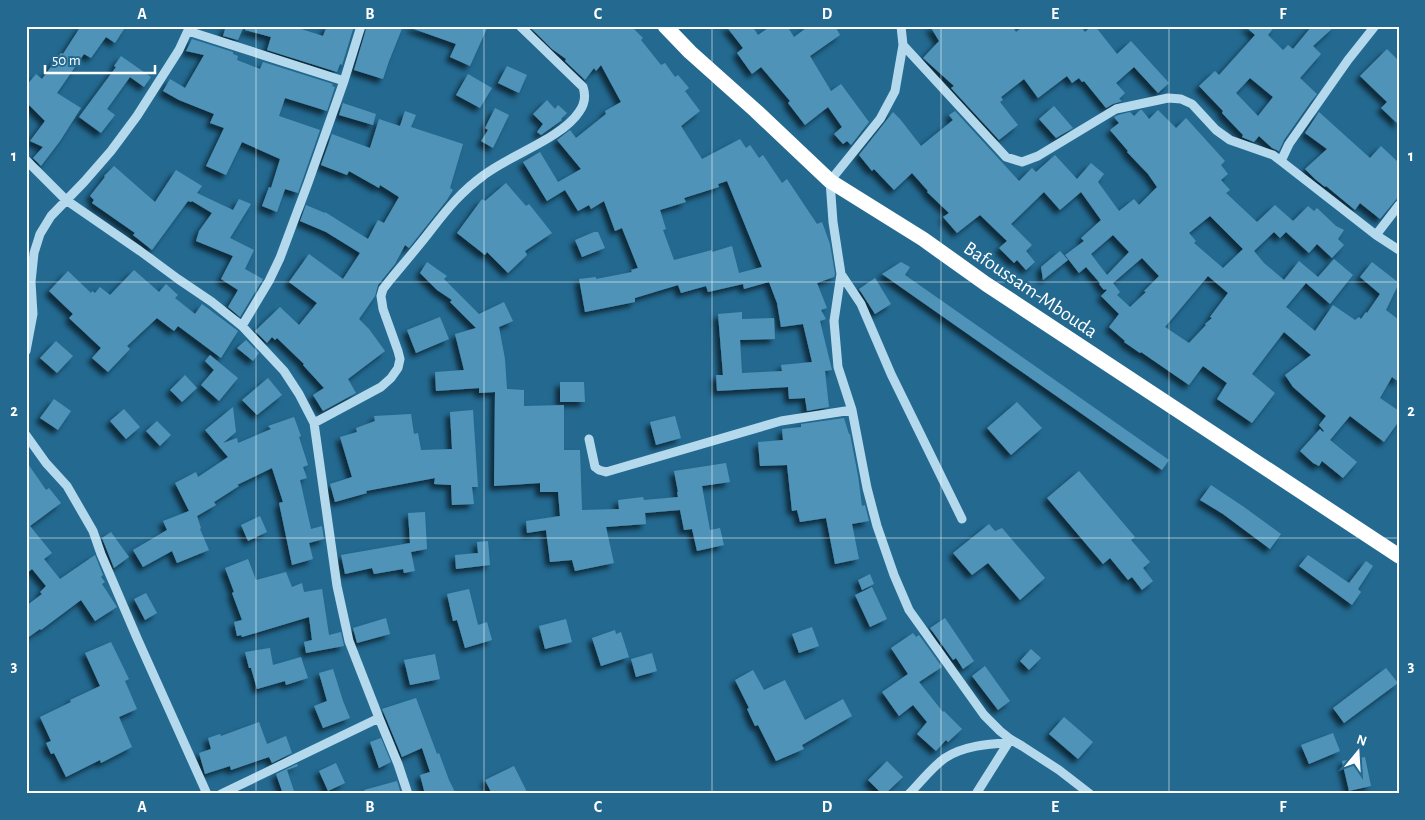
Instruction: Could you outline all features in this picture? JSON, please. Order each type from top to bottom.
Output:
[{"type":"highway","name":"Bafoussam-Mbouda","points":[[665,26],[690,52],[830,181],[923,239],[986,284],[1399,556]]},
{"type":"street","points":[[242,326],[280,258],[344,81],[361,26]]},
{"type":"street","points":[[314,423],[380,387],[391,378],[398,368],[400,359],[383,309],[381,296],[390,280],[458,196],[483,175],[505,160],[550,136],[568,124],[579,113],[584,102],[585,93],[582,87],[520,26]]},
{"type":"street","points":[[901,26],[903,45],[895,91],[880,119],[830,181],[833,222],[841,274],[834,321],[834,337],[838,366],[852,410],[867,488],[877,526],[894,575],[909,610],[984,715],[1009,741],[1022,746],[1059,770],[1090,794]]},
{"type":"street","points":[[1281,161],[1289,144],[1342,68],[1375,26]]},
{"type":"street","points":[[26,351],[33,314],[31,282],[34,253],[43,228],[51,216],[111,151],[137,116],[179,50],[189,29],[344,81]]},
{"type":"street","points":[[903,45],[1006,157],[1022,162],[1038,156],[1116,109],[1168,98],[1181,99],[1192,104],[1216,130],[1230,140],[1273,155],[1399,250]]},
{"type":"street","points":[[26,160],[66,200],[140,250],[242,326],[284,371],[299,394],[314,423],[328,532],[349,641],[408,794]]},
{"type":"street","points":[[1376,234],[1399,205]]},
{"type":"street","points":[[841,274],[861,304],[891,374],[962,519]]},
{"type":"street","points":[[589,439],[595,467],[606,472],[782,421],[852,410]]},
{"type":"street","points":[[26,435],[46,463],[66,486],[94,531],[101,554],[207,794]]},
{"type":"street","points":[[222,794],[379,718]]},
{"type":"street","points":[[909,794],[945,758],[973,747],[1009,741]]},
{"type":"street","points":[[976,794],[1009,741]]},
{"type":"building","points":[[81,26],[126,26],[115,43],[106,37],[91,58],[84,54],[57,93],[81,108],[41,166],[33,158],[43,147],[30,141],[45,121],[26,102],[26,86],[36,74],[42,79],[61,53],[63,54]]},
{"type":"building","points":[[226,26],[244,26],[238,40],[223,36]]},
{"type":"building","points":[[246,26],[292,26],[323,36],[327,26],[354,26],[342,65],[340,64],[337,72],[267,50],[271,37],[245,30]]},
{"type":"building","points":[[367,26],[403,26],[383,79],[354,70]]},
{"type":"building","points":[[412,26],[488,26],[470,66],[450,57],[456,44],[411,28]]},
{"type":"building","points":[[529,26],[631,26],[643,38],[641,40],[661,65],[665,63],[675,77],[678,75],[689,88],[685,91],[700,111],[681,126],[702,159],[740,139],[746,148],[750,145],[759,158],[763,155],[782,183],[787,179],[817,224],[822,222],[830,244],[835,274],[834,277],[817,283],[827,308],[821,310],[826,319],[820,321],[832,370],[825,371],[829,407],[807,411],[805,398],[789,399],[788,387],[717,391],[716,375],[723,375],[718,314],[742,312],[742,319],[774,318],[775,339],[740,340],[742,373],[782,371],[781,365],[812,362],[803,324],[781,327],[777,303],[769,282],[744,289],[743,284],[708,292],[706,286],[681,293],[678,285],[635,298],[635,302],[585,312],[579,279],[596,277],[596,279],[632,272],[631,270],[638,268],[622,228],[615,231],[604,201],[591,209],[589,205],[578,211],[565,190],[547,201],[523,162],[540,152],[558,182],[581,169],[557,140],[570,130],[576,138],[606,114],[605,111],[621,102],[601,65],[596,71],[594,68],[585,80],[565,61],[566,59],[552,49]],"holes":[[[727,181],[762,267],[739,273],[732,246],[674,260],[663,230],[666,229],[660,210],[686,202],[684,198],[719,187],[718,184]]]},
{"type":"building","points":[[726,26],[752,26],[758,35],[771,26],[787,26],[794,37],[809,26],[835,26],[840,35],[810,56],[831,91],[841,84],[869,122],[851,145],[847,141],[843,144],[834,134],[842,127],[828,107],[805,125],[788,103],[790,101],[761,67],[752,74],[737,53],[743,48]]},
{"type":"building","points":[[930,26],[1012,26],[1016,32],[1024,26],[1080,26],[1085,32],[1092,26],[1095,26],[1117,54],[1131,41],[1169,83],[1158,93],[1134,67],[1116,83],[1125,93],[1119,99],[1122,101],[1106,108],[1084,81],[1082,82],[1079,78],[1072,83],[1067,76],[1038,98],[1024,79],[1001,97],[1003,100],[1000,102],[1018,125],[999,140],[951,88],[954,86],[923,58],[939,41]]},
{"type":"building","points":[[1245,26],[1275,26],[1268,35],[1283,50],[1288,45],[1293,49],[1312,26],[1335,26],[1313,46],[1321,54],[1300,78],[1317,94],[1284,140],[1279,151],[1272,148],[1259,136],[1254,142],[1242,137],[1243,135],[1222,113],[1223,111],[1199,86],[1215,71],[1219,75],[1255,35]],"holes":[[[1250,78],[1273,97],[1258,116],[1236,93]]]},
{"type":"building","points":[[192,39],[233,52],[233,54],[238,56],[237,60],[260,69],[263,62],[333,84],[332,86],[335,87],[327,111],[285,98],[279,116],[320,130],[298,193],[285,189],[277,212],[262,206],[269,187],[271,188],[280,159],[242,142],[226,175],[206,166],[224,128],[210,123],[214,114],[179,100],[163,91],[170,79],[185,88],[204,55],[186,51]]},
{"type":"building","points":[[1387,49],[1399,61],[1399,125],[1381,108],[1387,102],[1360,76]]},
{"type":"building","points":[[121,56],[151,77],[144,87],[130,77],[107,109],[115,115],[101,133],[79,117],[116,67],[114,66]]},
{"type":"building","points":[[507,66],[527,75],[519,93],[498,83]]},
{"type":"building","points":[[468,74],[492,88],[480,108],[456,95]]},
{"type":"building","points":[[547,100],[555,109],[558,105],[567,113],[562,120],[541,135],[537,132],[543,124],[533,114]]},
{"type":"building","points":[[343,103],[376,114],[373,125],[339,115]]},
{"type":"building","points":[[1054,106],[1073,128],[1056,138],[1039,119]]},
{"type":"building","points":[[495,108],[509,115],[493,148],[481,141],[488,130],[485,128]]},
{"type":"building","points":[[1142,110],[1149,119],[1158,110],[1176,128],[1186,118],[1225,161],[1221,165],[1228,174],[1221,180],[1230,190],[1226,193],[1257,222],[1275,205],[1293,221],[1308,206],[1314,211],[1317,208],[1336,226],[1344,230],[1338,239],[1344,245],[1332,258],[1317,244],[1309,253],[1286,232],[1280,238],[1274,232],[1254,251],[1264,263],[1284,280],[1299,261],[1318,277],[1334,259],[1353,275],[1330,304],[1306,283],[1286,307],[1315,331],[1333,305],[1355,320],[1359,317],[1361,319],[1367,313],[1380,294],[1360,277],[1372,262],[1399,283],[1386,310],[1399,320],[1399,382],[1392,377],[1380,398],[1399,411],[1399,421],[1384,442],[1350,416],[1330,440],[1357,462],[1343,478],[1322,461],[1319,466],[1313,463],[1300,451],[1320,429],[1324,431],[1319,425],[1326,416],[1293,387],[1285,375],[1311,355],[1284,332],[1252,374],[1275,393],[1252,423],[1217,399],[1227,383],[1203,366],[1189,385],[1124,342],[1109,327],[1119,314],[1101,296],[1107,290],[1104,290],[1086,267],[1079,273],[1065,255],[1084,241],[1081,238],[1101,220],[1081,192],[1060,210],[1044,192],[1011,224],[1032,245],[1026,251],[1035,262],[1026,270],[1017,260],[1014,263],[999,248],[1007,241],[980,215],[957,233],[943,217],[949,213],[927,192],[912,173],[894,190],[874,169],[872,171],[859,155],[893,112],[921,146],[953,120],[949,115],[955,111],[1019,181],[1032,168],[1036,172],[1055,155],[1077,179],[1091,163],[1104,174],[1098,182],[1119,211],[1134,199],[1139,205],[1157,187],[1110,130],[1119,123],[1114,117],[1130,112],[1134,116]],"holes":[[[1210,216],[1243,249],[1223,268],[1194,243],[1196,241],[1189,233]],[[1113,235],[1129,252],[1107,275],[1091,254]],[[1142,258],[1159,276],[1130,307],[1117,295],[1120,292],[1113,283]],[[1208,276],[1228,293],[1210,317],[1212,318],[1189,343],[1165,327]]]},
{"type":"building","points":[[405,111],[416,115],[411,127],[463,144],[450,188],[453,190],[409,248],[405,245],[395,264],[378,285],[375,296],[359,319],[385,351],[348,379],[356,393],[323,411],[313,395],[324,388],[304,364],[277,338],[275,340],[272,337],[267,343],[255,331],[280,307],[299,325],[317,303],[289,282],[309,254],[343,279],[360,253],[326,232],[300,221],[306,205],[325,212],[368,239],[378,220],[384,223],[399,197],[380,185],[379,188],[349,171],[347,175],[321,165],[332,134],[370,148],[379,119],[400,126]]},
{"type":"building","points":[[1319,112],[1370,158],[1381,146],[1399,163],[1399,196],[1380,219],[1360,203],[1355,210],[1305,169],[1327,149],[1305,133]]},
{"type":"building","points":[[114,166],[155,202],[176,170],[202,186],[197,193],[233,210],[239,199],[251,204],[230,238],[254,250],[245,269],[263,279],[240,317],[228,307],[238,290],[221,279],[233,256],[196,241],[199,231],[212,213],[192,201],[188,201],[152,250],[133,235],[135,233],[92,203],[94,200],[90,196],[104,176]]},
{"type":"building","points":[[506,183],[526,206],[529,204],[552,233],[525,251],[527,255],[508,273],[487,252],[485,255],[457,233],[482,199],[485,201]]},
{"type":"building","points":[[598,232],[605,248],[582,257],[575,240]]},
{"type":"building","points":[[1060,251],[1068,260],[1043,280],[1041,267]]},
{"type":"building","points":[[427,262],[447,276],[444,279],[479,314],[504,302],[513,321],[499,327],[505,359],[507,389],[524,390],[524,406],[564,405],[564,450],[580,450],[582,510],[619,509],[618,500],[643,497],[644,500],[678,497],[674,471],[726,463],[730,482],[702,486],[710,530],[720,528],[724,545],[697,551],[692,529],[684,530],[680,510],[645,513],[646,524],[606,527],[614,563],[575,571],[572,560],[550,562],[546,530],[527,533],[526,521],[560,516],[558,492],[540,492],[540,483],[494,486],[495,392],[479,393],[479,388],[436,391],[435,372],[464,370],[455,334],[476,328],[450,302],[452,300],[437,290],[420,273]]},
{"type":"building","points":[[901,262],[910,267],[905,275],[1169,460],[1162,470],[882,274]]},
{"type":"building","points":[[134,270],[159,292],[166,284],[178,295],[175,298],[195,314],[202,304],[238,331],[221,358],[178,326],[174,331],[157,318],[127,346],[130,349],[108,372],[92,358],[101,348],[69,318],[73,314],[49,291],[68,271],[91,293],[92,291],[95,293],[100,287],[110,295]]},
{"type":"building","points":[[875,278],[891,304],[875,314],[859,289]]},
{"type":"building","points":[[440,317],[449,339],[416,353],[407,330]]},
{"type":"building","points":[[246,340],[259,353],[253,361],[237,348]]},
{"type":"building","points":[[56,341],[73,356],[57,373],[40,358]]},
{"type":"building","points":[[210,355],[238,378],[219,401],[201,385],[214,370],[205,361]]},
{"type":"building","points":[[185,375],[197,388],[182,402],[170,390]]},
{"type":"building","points":[[268,378],[282,395],[257,415],[242,400]]},
{"type":"building","points":[[560,382],[584,382],[585,402],[560,402]]},
{"type":"building","points":[[54,399],[71,411],[58,430],[40,418]]},
{"type":"building","points":[[1017,402],[1042,428],[1011,455],[987,428]]},
{"type":"building","points":[[233,407],[236,432],[223,443],[237,438],[238,443],[271,429],[268,426],[294,417],[308,465],[303,467],[307,478],[300,480],[311,529],[322,526],[324,539],[309,543],[313,559],[292,565],[279,503],[283,502],[272,468],[237,485],[239,486],[214,502],[216,505],[197,516],[209,550],[177,563],[172,551],[143,567],[133,550],[167,530],[163,521],[189,511],[175,483],[196,472],[198,477],[228,457],[205,430]]},
{"type":"building","points":[[124,409],[140,427],[126,439],[110,421]]},
{"type":"building","points":[[473,410],[478,487],[472,487],[474,504],[452,505],[451,485],[434,484],[435,478],[366,491],[367,493],[335,502],[330,484],[352,477],[340,437],[357,432],[356,428],[375,421],[374,416],[411,414],[414,434],[418,433],[421,450],[452,449],[450,412]]},
{"type":"building","points":[[675,416],[681,438],[656,445],[650,422]]},
{"type":"building","points":[[844,418],[850,434],[862,506],[865,505],[869,521],[852,524],[859,559],[835,564],[826,518],[800,522],[797,510],[792,511],[787,465],[760,466],[758,442],[783,440],[782,429],[801,427],[801,424]]},
{"type":"building","points":[[157,421],[171,435],[160,446],[146,431]]},
{"type":"building","points":[[26,461],[46,490],[49,488],[61,503],[30,526],[52,553],[44,559],[60,579],[95,555],[103,575],[101,577],[105,582],[102,584],[117,607],[95,621],[81,600],[26,639],[26,606],[42,594],[40,592],[46,586],[32,569],[26,574]]},
{"type":"building","points":[[1079,471],[1135,537],[1131,540],[1150,562],[1143,568],[1153,581],[1142,590],[1132,577],[1128,580],[1110,558],[1103,564],[1047,498]]},
{"type":"building","points":[[1211,485],[1281,534],[1270,549],[1223,514],[1200,500]]},
{"type":"building","points":[[425,512],[427,549],[411,552],[415,571],[404,573],[403,569],[374,574],[372,568],[345,574],[341,555],[410,543],[408,513]]},
{"type":"building","points":[[260,516],[267,532],[248,541],[241,525]]},
{"type":"building","points":[[989,524],[995,531],[1002,528],[1045,578],[1020,600],[988,563],[972,575],[953,553]]},
{"type":"building","points":[[111,532],[129,557],[114,568],[102,538]]},
{"type":"building","points":[[488,541],[490,565],[456,569],[455,555],[478,553],[477,542]]},
{"type":"building","points":[[1308,555],[1349,583],[1366,561],[1373,566],[1358,589],[1361,592],[1352,605],[1299,566]]},
{"type":"building","points":[[248,559],[256,580],[286,572],[292,587],[302,583],[304,592],[322,589],[329,635],[341,632],[344,646],[306,653],[304,642],[312,640],[309,617],[242,637],[241,635],[237,636],[234,622],[242,620],[225,568]]},
{"type":"building","points":[[870,574],[874,584],[862,590],[858,580]]},
{"type":"building","points":[[872,587],[887,619],[870,627],[855,595]]},
{"type":"building","points":[[469,589],[478,625],[487,622],[492,640],[465,648],[457,620],[453,621],[447,594]]},
{"type":"building","points":[[146,593],[157,613],[145,620],[134,599]]},
{"type":"building","points":[[386,618],[390,634],[357,643],[353,628]]},
{"type":"building","points":[[945,618],[974,661],[963,669],[956,658],[953,660],[930,628]]},
{"type":"building","points":[[566,619],[572,642],[545,649],[539,626]]},
{"type":"building","points":[[812,627],[819,646],[799,653],[792,634]]},
{"type":"building","points":[[615,630],[616,634],[621,632],[629,657],[601,666],[592,638]]},
{"type":"building","points":[[913,633],[916,637],[919,635],[942,667],[919,682],[943,712],[962,729],[948,742],[946,740],[936,751],[917,734],[927,722],[913,705],[899,716],[882,692],[908,674],[891,648]]},
{"type":"building","points":[[111,642],[129,679],[125,681],[137,709],[119,717],[132,747],[101,763],[100,760],[66,777],[54,753],[51,754],[46,743],[51,741],[40,717],[100,686],[85,653]]},
{"type":"building","points":[[270,648],[273,665],[301,657],[308,678],[286,685],[285,681],[257,689],[245,652]]},
{"type":"building","points":[[1031,649],[1041,658],[1029,670],[1020,661]]},
{"type":"building","points":[[652,653],[657,671],[636,677],[631,659]]},
{"type":"building","points":[[435,654],[440,679],[410,685],[404,660]]},
{"type":"building","points":[[985,666],[1010,701],[998,710],[972,676]]},
{"type":"building","points":[[1386,668],[1398,683],[1344,723],[1333,708]]},
{"type":"building","points":[[333,669],[350,718],[323,728],[314,706],[327,701],[319,673]]},
{"type":"building","points":[[753,670],[764,690],[785,680],[805,720],[843,699],[852,716],[802,745],[804,749],[776,761],[758,725],[755,726],[747,709],[749,708],[735,680]]},
{"type":"building","points":[[416,698],[437,754],[439,753],[456,794],[425,794],[420,775],[430,772],[422,748],[402,757],[382,709]]},
{"type":"building","points":[[1064,717],[1093,742],[1078,759],[1049,734]]},
{"type":"building","points":[[259,722],[267,744],[286,736],[292,753],[272,763],[269,757],[231,770],[230,766],[205,774],[199,753],[211,749],[208,738],[220,734],[221,736]]},
{"type":"building","points":[[1333,733],[1340,751],[1309,764],[1301,745]]},
{"type":"building","points":[[381,738],[391,762],[379,768],[370,742]]},
{"type":"building","points":[[1365,757],[1371,786],[1349,791],[1342,761]]},
{"type":"building","points":[[887,761],[903,777],[885,794],[882,794],[868,780]]},
{"type":"building","points":[[336,763],[345,783],[328,791],[319,771]]},
{"type":"building","points":[[297,764],[298,766],[287,770],[295,794],[283,794],[276,774]]},
{"type":"building","points":[[514,766],[528,794],[492,794],[485,780]]},
{"type":"building","points":[[397,781],[401,794],[365,794],[364,790]]}]
